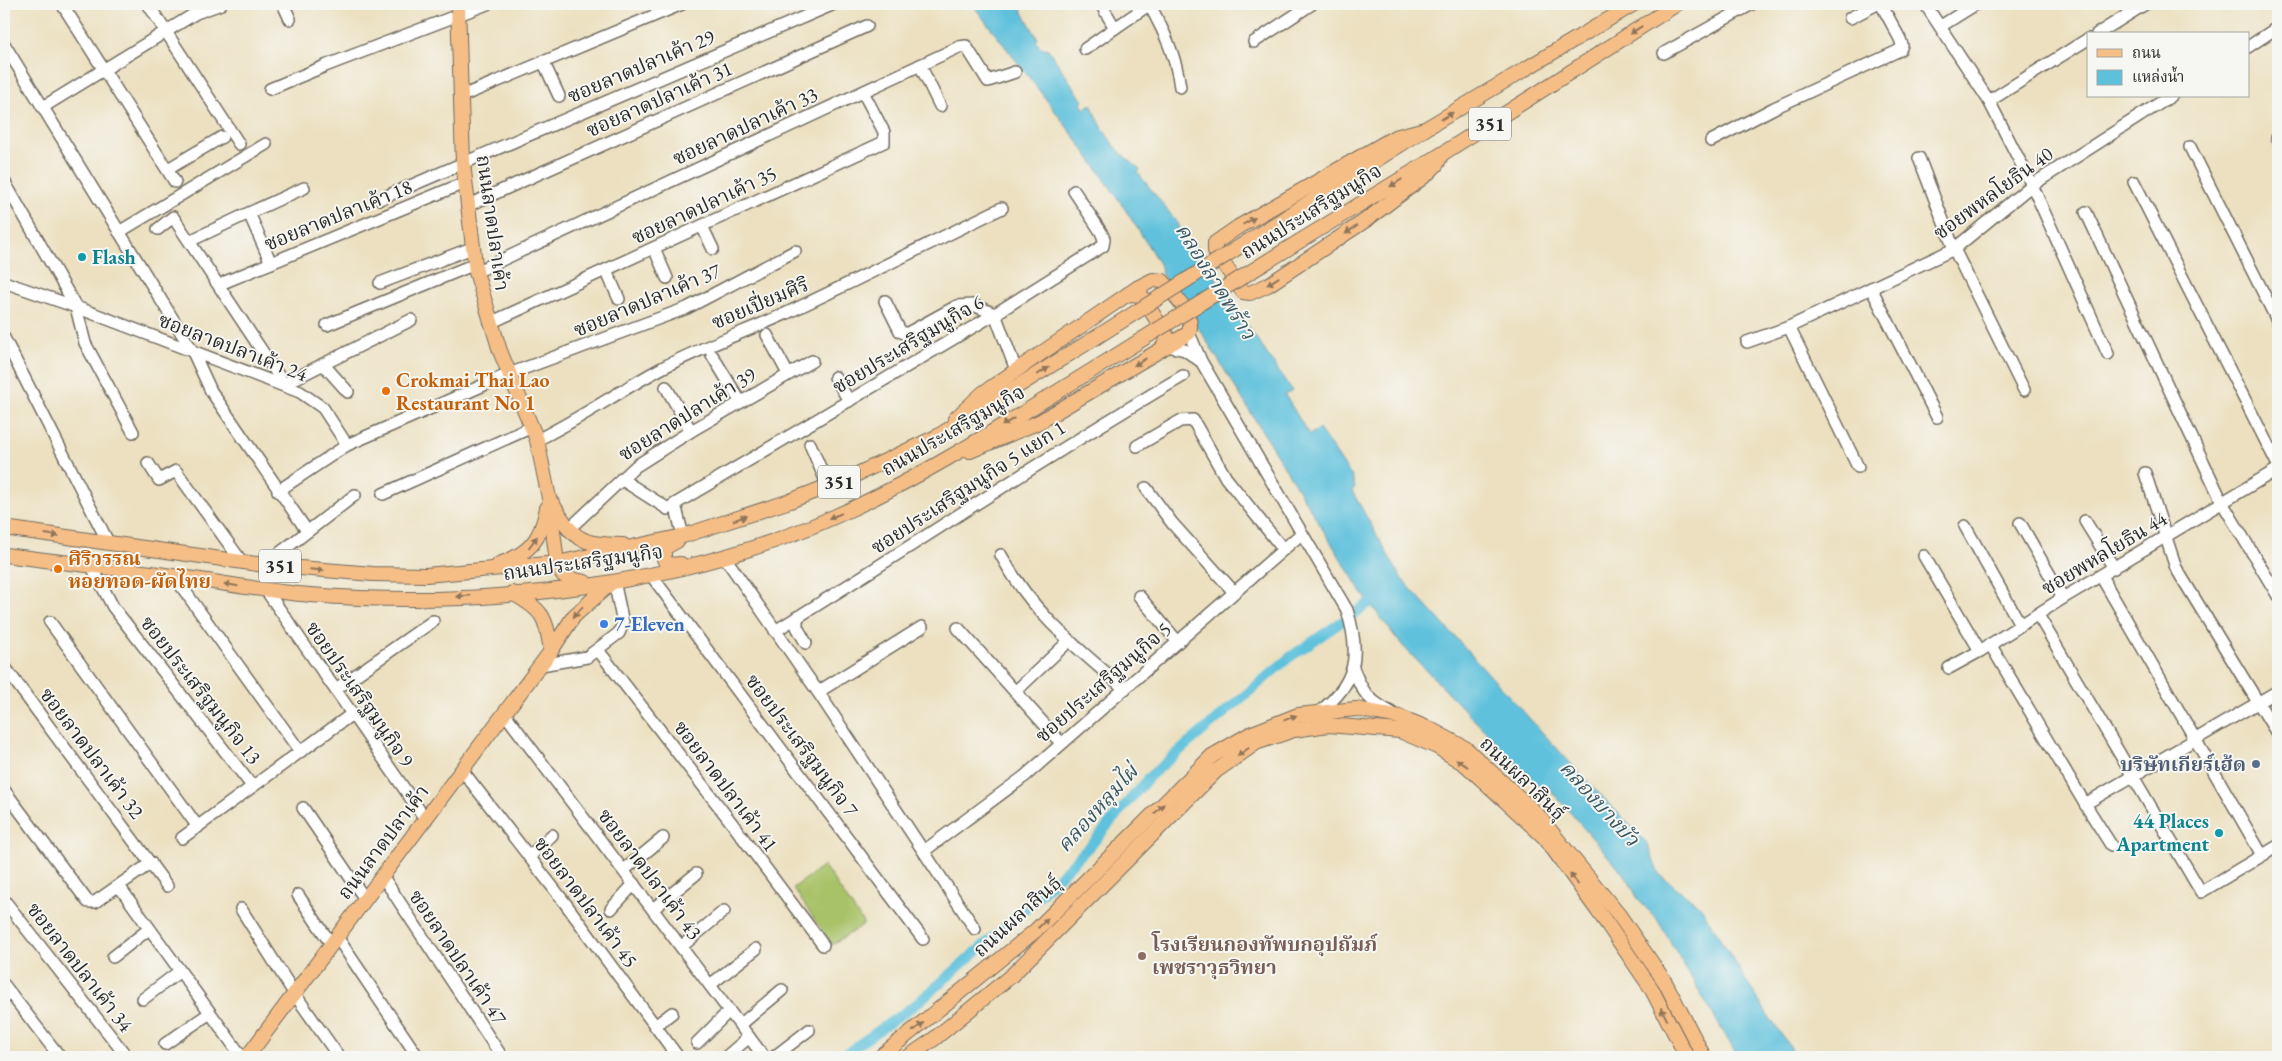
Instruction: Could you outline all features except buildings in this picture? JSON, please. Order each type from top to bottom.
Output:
[{"type":"main road","name":"ถนนประเสริฐมนูกิจ","points":[[4,528],[264,565],[373,574],[426,575],[557,563],[649,545],[716,526],[828,486],[884,463],[938,436],[1425,130],[1634,4]]},
{"type":"main road","name":"ถนนประเสริฐมนูกิจ","points":[[4,555],[174,576],[266,590],[337,596],[408,598],[512,593],[608,582],[651,575],[720,557],[833,517],[899,486],[1109,360],[1442,155],[1677,4]]},
{"type":"main road","name":"ถนนลาดปลาเค้า","points":[[459,9],[464,183],[472,248],[490,323],[537,440],[549,498],[557,563]]},
{"type":"main road","points":[[1425,130],[1395,137],[1238,227],[1215,243],[1215,251],[1242,292],[1250,293],[1268,285],[1366,220],[1426,175],[1437,164],[1442,155]]},
{"type":"main road","points":[[938,436],[983,393],[1128,294],[1153,280],[1162,281],[1190,318],[1192,325],[1189,334],[1039,422],[984,447],[950,456]]},
{"type":"main road","points":[[1128,294],[1141,295],[1168,338],[1164,348]]},
{"type":"main road","points":[[549,498],[568,530],[582,540],[594,543],[649,545]]},
{"type":"main road","points":[[476,571],[515,558],[526,551],[542,528],[549,498]]},
{"type":"main road","points":[[716,526],[668,545],[663,553],[666,562],[672,566],[720,557]]},
{"type":"main road","points":[[557,563],[564,575],[570,579],[608,582]]},
{"type":"main road","name":"ถนนลาดปลาเค้า","points":[[248,1057],[294,993],[552,651],[574,616],[608,582]]},
{"type":"main road","points":[[512,593],[532,604],[540,612],[548,632],[552,651]]},
{"type":"main road","name":"ถนนผลาสินธุ์","points":[[880,1057],[1035,931],[1212,756],[1250,734],[1298,715],[1356,709],[1400,717],[1430,729],[1464,748],[1536,813],[1619,915],[1666,982],[1704,1057]]},
{"type":"main road","name":"ถนนผลาสินธุ์","points":[[908,1057],[934,1039],[1012,975],[1216,771],[1256,743],[1294,730],[1328,725],[1400,731],[1437,747],[1466,765],[1512,807],[1544,838],[1608,925],[1651,988],[1687,1057]]},
{"type":"street","points":[[62,4],[175,182]]},
{"type":"street","points":[[148,4],[239,144]]},
{"type":"street","points":[[42,107],[196,13],[221,4]]},
{"type":"street","points":[[283,4],[290,19]]},
{"type":"street","points":[[270,89],[459,9],[487,4]]},
{"type":"street","points":[[462,96],[682,4]]},
{"type":"street","name":"ซอยลาดปลาเค้า 29","points":[[380,198],[834,4]]},
{"type":"street","points":[[1085,49],[1150,4],[1171,47],[1177,65],[1180,87]]},
{"type":"street","points":[[1254,42],[1312,4]]},
{"type":"street","points":[[1664,53],[1752,4]]},
{"type":"street","points":[[1711,141],[1774,108],[1900,50],[1902,45],[1900,39],[1879,4],[1850,18]]},
{"type":"street","points":[[1925,4],[1989,101],[2032,185],[2108,354]]},
{"type":"street","points":[[1941,26],[1976,4]]},
{"type":"street","points":[[2100,32],[2145,4]]},
{"type":"street","points":[[1102,6],[1115,28]]},
{"type":"street","name":"ซอยลาดปลาเค้า 31","points":[[467,206],[867,26]]},
{"type":"street","points":[[2250,46],[2278,27]]},
{"type":"street","points":[[1989,101],[2087,40]]},
{"type":"street","points":[[4,44],[192,352],[211,391],[307,531]]},
{"type":"street","name":"ซอยลาดปลาเค้า 33","points":[[327,325],[476,268],[920,65],[966,46],[988,81],[1015,72]]},
{"type":"street","points":[[543,61],[559,96]]},
{"type":"street","points":[[920,65],[940,106]]},
{"type":"street","name":"ซอยลาดปลาเค้า 35","points":[[490,323],[884,142],[884,132],[863,92]]},
{"type":"street","name":"ซอยพหลโยธิน 40","points":[[1747,342],[1789,326],[1954,249],[2032,185],[2168,98]]},
{"type":"street","points":[[168,169],[222,137]]},
{"type":"street","points":[[119,232],[266,144]]},
{"type":"street","points":[[2190,147],[2278,322]]},
{"type":"street","points":[[1919,158],[1954,249],[2024,390]]},
{"type":"street","points":[[4,181],[76,307],[85,343],[133,432]]},
{"type":"street","points":[[2134,182],[2278,467]]},
{"type":"street","name":"ซอยลาดปลาเค้า 18","points":[[225,282],[464,183]]},
{"type":"street","points":[[196,238],[304,188]]},
{"type":"street","name":"ซอยประเสริฐมนูกิจ 6","points":[[675,504],[995,314],[1103,246],[1102,232],[1074,190]]},
{"type":"street","name":"ซอยเปี่ยมศิริ","points":[[537,440],[566,426],[677,361],[814,300],[1002,208]]},
{"type":"street","points":[[2086,212],[2223,504],[2278,596]]},
{"type":"street","points":[[249,213],[271,263]]},
{"type":"street","points":[[158,229],[173,217],[284,384],[411,320]]},
{"type":"street","points":[[702,226],[713,249]]},
{"type":"street","points":[[380,283],[472,248]]},
{"type":"street","points":[[654,248],[667,278]]},
{"type":"street","name":"ซอยลาดปลาเค้า 37","points":[[509,374],[686,308],[795,251]]},
{"type":"street","points":[[606,270],[619,299]]},
{"type":"street","name":"ซอยลาดปลาเค้า 24","points":[[4,282],[284,384],[313,400],[323,408],[347,445]]},
{"type":"street","points":[[1871,288],[1937,417]]},
{"type":"street","points":[[885,302],[900,331],[906,334],[957,306],[966,304],[995,314],[1016,370]]},
{"type":"street","points":[[1789,326],[1858,467]]},
{"type":"street","points":[[1189,334],[1201,361],[1301,534],[1340,595],[1350,619],[1353,638],[1353,668],[1361,690],[1368,698],[1400,717]]},
{"type":"street","points":[[767,335],[788,374]]},
{"type":"street","points":[[4,338],[108,542]]},
{"type":"street","points":[[1164,348],[1185,350],[1201,361]]},
{"type":"street","points":[[712,355],[740,401]]},
{"type":"street","name":"ซอยลาดปลาเค้า 39","points":[[568,530],[636,466],[691,430],[812,361]]},
{"type":"street","points":[[323,364],[348,392]]},
{"type":"street","points":[[278,491],[347,445],[509,374]]},
{"type":"street","name":"ซอยประเสริฐมนูกิจ 5 แยก 1","points":[[774,631],[997,492],[1103,422],[1183,376]]},
{"type":"street","points":[[835,377],[849,401]]},
{"type":"street","points":[[666,387],[691,430]]},
{"type":"street","points":[[1137,446],[1180,421],[1193,420],[1226,478],[1283,549]]},
{"type":"street","points":[[383,494],[532,427]]},
{"type":"street","points":[[810,444],[828,486]]},
{"type":"street","points":[[148,463],[159,480],[176,471],[242,562]]},
{"type":"street","name":"ซอยพหลโยธิน 44","points":[[1949,668],[1980,651],[2062,598],[2223,504],[2278,467]]},
{"type":"street","points":[[2146,473],[2176,568],[2278,735]]},
{"type":"street","points":[[621,479],[668,509],[675,504],[683,536]]},
{"type":"street","points":[[1146,488],[1172,523],[1234,592]]},
{"type":"street","points":[[264,565],[355,495]]},
{"type":"street","points":[[2085,521],[2114,568]]},
{"type":"street","points":[[2020,523],[2062,598]]},
{"type":"street","points":[[1965,526],[2020,624]]},
{"type":"street","name":"ซอยประเสริฐมนูกิจ 5","points":[[924,851],[1010,788],[1301,534]]},
{"type":"street","points":[[1001,555],[1029,600],[1069,642],[1125,689]]},
{"type":"street","points":[[1924,556],[1980,651]]},
{"type":"street","points":[[720,557],[818,692],[975,929]]},
{"type":"street","name":"ซอยประเสริฐมนูกิจ 13","points":[[91,566],[113,607],[252,786]]},
{"type":"street","name":"ซอยประเสริฐมนูกิจ 7","points":[[651,575],[923,939]]},
{"type":"street","points":[[174,576],[299,750]]},
{"type":"street","points":[[2101,576],[2196,737],[2262,855]]},
{"type":"street","points":[[541,665],[578,660],[598,650],[622,629],[623,623],[608,582]]},
{"type":"street","name":"ซอยประเสริฐมนูกิจ 9","points":[[266,590],[426,820]]},
{"type":"street","points":[[1139,596],[1178,642]]},
{"type":"street","points":[[2038,615],[2201,892],[2278,846]]},
{"type":"street","points":[[797,617],[797,627],[806,643]]},
{"type":"street","points":[[336,689],[433,621]]},
{"type":"street","points":[[50,622],[198,827]]},
{"type":"street","points":[[818,692],[922,627]]},
{"type":"street","points":[[958,628],[1062,743]]},
{"type":"street","points":[[1016,691],[1069,642]]},
{"type":"street","points":[[1990,644],[2111,845]]},
{"type":"street","name":"ซอยลาดปลาเค้า 41","points":[[598,650],[823,945]]},
{"type":"street","points":[[1319,712],[1343,690],[1353,668]]},
{"type":"street","name":"ซอยลาดปลาเค้า 32","points":[[5,671],[167,886]]},
{"type":"street","points":[[2085,804],[2278,690]]},
{"type":"street","points":[[182,838],[299,750],[352,714]]},
{"type":"street","name":"ซอยลาดปลาเค้า 43","points":[[504,714],[764,1057]]},
{"type":"street","name":"ซอยลาดปลาเค้า 45","points":[[462,770],[676,1054]]},
{"type":"street","points":[[4,790],[88,902],[95,902],[151,863]]},
{"type":"street","points":[[303,808],[365,899]]},
{"type":"street","points":[[529,857],[552,836]]},
{"type":"street","points":[[624,870],[663,838]]},
{"type":"street","points":[[653,909],[696,874]]},
{"type":"street","name":"ซอยลาดปลาเค้า 47","points":[[383,877],[502,1057]]},
{"type":"street","points":[[611,909],[634,884]]},
{"type":"street","points":[[119,886],[242,1057]]},
{"type":"street","points":[[298,895],[334,940],[418,1057]]},
{"type":"street","name":"ซอยลาดปลาเค้า 34","points":[[4,900],[127,1057]]},
{"type":"street","points":[[241,909],[294,993],[339,1057]]},
{"type":"street","points":[[681,947],[724,911]]},
{"type":"street","points":[[113,957],[149,929]]},
{"type":"street","points":[[710,985],[756,949]]},
{"type":"street","points":[[144,999],[180,971]]},
{"type":"street","points":[[4,985],[60,1057]]},
{"type":"street","points":[[740,1025],[782,990]]},
{"type":"street","points":[[697,1043],[729,1010]]},
{"type":"street","points":[[165,1044],[210,1013]]},
{"type":"street","points":[[655,1026],[672,1013]]},
{"type":"street","points":[[774,1057],[809,1030]]},
{"type":"street","points":[[726,1057],[749,1037]]},
{"type":"street","points":[[663,1057],[676,1054]]},
{"type":"green space","points":[[824,866],[864,924],[832,945],[793,888]]},
{"type":"water","points":[[972,4],[1018,4],[1038,39],[1036,41],[1040,47],[1048,49],[1083,101],[1081,103],[1084,109],[1091,104],[1110,140],[1122,154],[1140,169],[1138,173],[1176,221],[1186,246],[1198,247],[1239,318],[1242,317],[1292,391],[1285,395],[1309,435],[1319,429],[1352,477],[1355,487],[1352,491],[1401,578],[1584,778],[1646,842],[1659,874],[1700,906],[1763,1008],[1797,1057],[1738,1057],[1657,919],[1639,901],[1627,878],[1548,787],[1541,789],[1400,643],[1362,593],[1203,335],[1161,273],[1162,269],[1119,200],[1072,133]]},
{"type":"waterway","name":"คลองหลุมไผ่","points":[[841,1057],[916,1004],[1027,908],[1093,843],[1150,776],[1290,657],[1381,595]]},
{"type":"place","name":"Flash","points":[[82,257]]},
{"type":"place","name":"Crokmai Thai Lao Restaurant No 1","points":[[386,391]]},
{"type":"place","name":"ศิริวรรณ หอยทอด-ผัดไทย","points":[[58,569]]},
{"type":"place","name":"7-Eleven","points":[[604,624]]},
{"type":"place","name":"บริษัทเกียร์เฮ้ด","points":[[2256,764]]},
{"type":"place","name":"44 Places Apartment","points":[[2219,833]]},
{"type":"place","name":"โรงเรียนกองทัพบกอุปถัมภ์ เพชราวุธวิทยา","points":[[1142,956]]},
{"type":"water label","name":"คลองลาดพร้าว","points":[[1216,281]]},
{"type":"water label","name":"คลองบางบัว","points":[[1600,803]]}]
